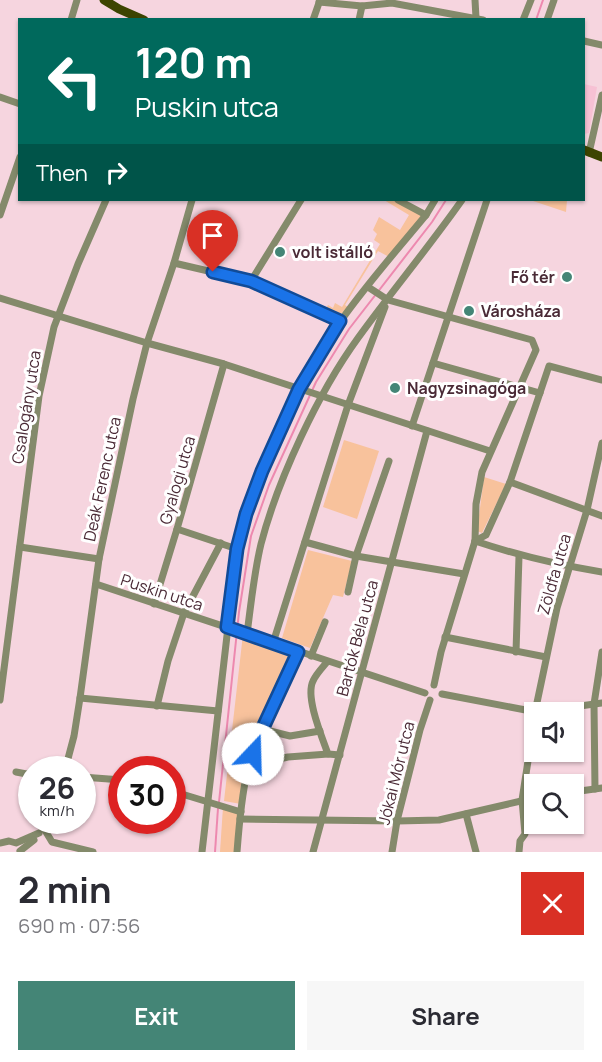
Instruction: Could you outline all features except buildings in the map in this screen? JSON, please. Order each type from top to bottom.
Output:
[{"type":"main road","points":[[104,0],[141,18]]},
{"type":"main road","points":[[586,151],[602,158]]},
{"type":"street","points":[[72,18],[76,0]]},
{"type":"street","points":[[475,0],[479,18]]},
{"type":"street","points":[[524,18],[531,0]]},
{"type":"street","points":[[548,18],[554,0]]},
{"type":"street","points":[[314,18],[319,1],[362,6],[392,2],[425,4],[475,18]]},
{"type":"street","points":[[359,18],[362,6]]},
{"type":"street","points":[[585,41],[602,45]]},
{"type":"street","points":[[586,151],[602,95]]},
{"type":"street","points":[[0,98],[18,103]]},
{"type":"street","points":[[0,215],[18,164]]},
{"type":"street","name":"Csalogány utca","points":[[0,700],[39,396],[58,316],[106,201]]},
{"type":"street","name":"Deák Ferenc utca","points":[[69,756],[80,698],[99,559],[147,343],[192,201]]},
{"type":"street","points":[[251,281],[300,201]]},
{"type":"street","points":[[400,201],[426,215]]},
{"type":"street","points":[[202,852],[237,549],[246,514],[262,471],[301,389],[340,321],[426,215],[434,201]]},
{"type":"street","points":[[246,634],[261,545],[275,499],[321,396],[357,339],[461,201]]},
{"type":"street","points":[[412,426],[487,201]]},
{"type":"street","points":[[174,263],[251,281],[340,321]]},
{"type":"street","points":[[368,287],[388,300],[531,340],[536,350],[482,472],[476,504],[475,541],[445,637],[434,685]]},
{"type":"street","points":[[0,298],[224,364],[490,451]]},
{"type":"street","points":[[273,643],[348,405],[388,300]]},
{"type":"street","points":[[433,363],[540,393]]},
{"type":"street","name":"Gyalogi utca","points":[[153,604],[224,364]]},
{"type":"street","points":[[475,541],[486,535],[510,482],[549,366],[602,380]]},
{"type":"street","name":"Bartók Béla utca","points":[[313,852],[427,431]]},
{"type":"street","name":"Zöldfa utca","points":[[538,702],[546,657],[568,567],[587,510],[602,443]]},
{"type":"street","points":[[348,592],[356,556],[389,461]]},
{"type":"street","points":[[510,482],[602,516]]},
{"type":"street","points":[[177,529],[237,549]]},
{"type":"street","points":[[475,541],[519,556],[602,572]]},
{"type":"street","points":[[305,542],[356,556],[464,574]]},
{"type":"street","points":[[157,706],[184,613],[221,543]]},
{"type":"street","points":[[20,547],[99,559]]},
{"type":"street","points":[[516,652],[519,556]]},
{"type":"street","name":"Puskin utca","points":[[96,584],[425,693]]},
{"type":"street","points":[[311,656],[324,622]]},
{"type":"street","points":[[445,637],[546,657]]},
{"type":"street","points":[[237,852],[247,773],[262,729],[298,652]]},
{"type":"street","points":[[598,788],[598,704],[602,652]]},
{"type":"street","points":[[327,662],[313,680],[310,689],[328,754]]},
{"type":"street","points":[[434,685],[429,687],[425,693],[430,700],[437,701],[442,694]]},
{"type":"street","points":[[434,685],[440,688],[442,694]]},
{"type":"street","points":[[442,694],[524,710]]},
{"type":"street","points":[[80,698],[218,711]]},
{"type":"street","name":"Jókai Mór utca","points":[[393,852],[397,822],[420,730],[430,700]]},
{"type":"street","points":[[262,729],[290,736],[320,731]]},
{"type":"street","points":[[253,754],[279,759],[340,755]]},
{"type":"street","points":[[519,852],[520,841],[525,834],[522,800],[528,762]]},
{"type":"street","points":[[186,795],[227,807],[240,815],[397,822],[439,820],[522,800]]},
{"type":"street","points":[[466,814],[476,852]]},
{"type":"street","points":[[1,845],[9,841],[16,843],[31,834]]},
{"type":"street","points":[[16,843],[20,852],[37,834]]},
{"type":"street","points":[[46,834],[52,842],[93,852]]},
{"type":"shaded area","points":[[585,84],[597,87],[589,133],[585,134]]},
{"type":"shaded area","points":[[386,201],[400,201],[426,215],[391,258],[378,251],[345,305],[349,308],[337,314],[324,311],[328,305],[333,308],[335,303],[342,307],[380,244],[374,240],[377,234],[373,230],[379,217],[400,230],[409,215]]},
{"type":"shaded area","points":[[533,201],[567,201],[566,212]]},
{"type":"shaded area","points":[[344,440],[379,451],[357,519],[323,507]]},
{"type":"shaded area","points":[[484,477],[506,484],[482,533],[477,531]]},
{"type":"shaded area","points":[[308,550],[352,561],[343,597],[333,595],[310,648],[282,638]]},
{"type":"shaded area","points":[[243,634],[295,653],[260,729],[241,804],[224,801]]},
{"type":"shaded area","points":[[223,807],[240,815],[237,852],[220,852]]},
{"type":"waterway","points":[[537,18],[543,0]]},
{"type":"waterway","points":[[219,802],[239,612],[251,536],[269,485],[316,382],[349,329],[432,222],[445,201]]},
{"type":"waterway","points":[[215,852],[218,808]]},
{"type":"place","name":"volt istálló","points":[[280,252]]},
{"type":"place","name":"Fő tér","points":[[567,277]]},
{"type":"place","name":"Városháza","points":[[469,311]]},
{"type":"place","name":"Nagyzsinagóga","points":[[395,388]]},
{"type":"route","points":[[213,272],[251,281],[340,321],[299,389],[262,471],[246,514],[237,549],[227,627],[298,652],[253,754]]}]
